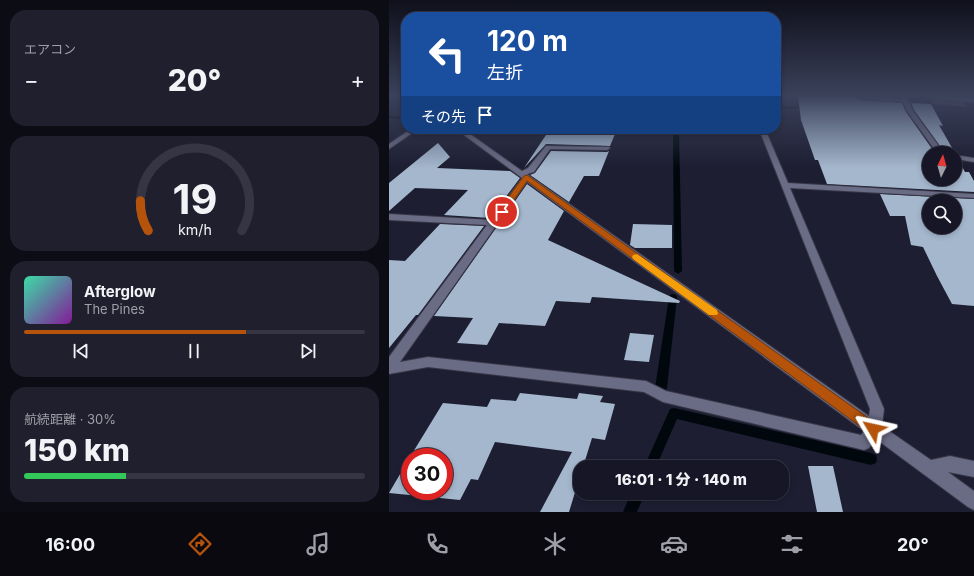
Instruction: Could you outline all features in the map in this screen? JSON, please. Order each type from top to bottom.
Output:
[{"type":"street","points":[[917,120],[936,146]]},
{"type":"street","points":[[389,147],[408,134]]},
{"type":"street","points":[[466,134],[974,501]]},
{"type":"street","points":[[389,368],[428,362],[646,387],[663,396],[864,443],[873,429],[877,409],[764,134]]},
{"type":"street","points":[[389,368],[494,223],[524,175],[531,170],[548,147],[607,148]]},
{"type":"street","points":[[962,158],[974,160]]},
{"type":"street","points":[[786,185],[974,196]]},
{"type":"street","points":[[389,217],[494,223]]},
{"type":"street","points":[[929,468],[950,464],[974,469]]},
{"type":"building","points":[[801,120],[912,120],[930,146],[922,146],[922,186],[962,186],[962,166],[965,172],[969,172],[974,181],[974,192],[827,184],[818,160],[815,160]]},
{"type":"building","points":[[921,120],[940,120],[943,126],[939,125],[951,146],[940,146]]},
{"type":"building","points":[[547,134],[615,134],[610,146],[546,144],[524,168]]},
{"type":"building","points":[[438,143],[450,157],[437,168],[510,171],[520,178],[490,218],[444,215],[468,190],[415,188],[389,211],[389,183]]},
{"type":"building","points":[[551,151],[609,151],[599,176],[584,176],[569,202],[530,175],[535,173]]},
{"type":"building","points":[[527,184],[564,211],[548,240],[680,301],[679,303],[592,297],[590,303],[556,301],[545,326],[499,323],[487,345],[457,343],[473,318],[434,316]]},
{"type":"building","points":[[880,194],[922,196],[922,234],[962,234],[962,198],[974,199],[974,306],[952,304],[923,247],[911,245],[905,216],[890,216]]},
{"type":"building","points":[[440,224],[484,226],[418,315],[416,315],[389,348],[389,260],[405,261]]},
{"type":"building","points":[[633,224],[672,225],[672,248],[635,248],[630,245]]},
{"type":"building","points":[[630,333],[654,335],[649,362],[624,360]]},
{"type":"building","points":[[520,393],[577,399],[579,393],[603,396],[600,402],[615,404],[605,440],[592,438],[585,460],[573,460],[573,499],[569,512],[540,512],[572,452],[495,442],[478,480],[471,479],[460,500],[453,499],[453,448],[416,448],[443,403],[487,407],[491,399],[516,401]]},
{"type":"building","points":[[808,466],[833,466],[843,512],[817,512]]},
{"type":"building","points":[[401,472],[401,494],[389,493]]},
{"type":"waterway","points":[[676,134],[678,271]]},
{"type":"waterway","points":[[661,388],[673,297]]},
{"type":"waterway","points":[[653,460],[674,413],[871,459]]},
{"type":"waterway","points":[[630,512],[635,500]]},
{"type":"slow traffic","points":[[637,257],[713,313]]},
{"type":"route","points":[[502,212],[527,177],[873,429]]}]
